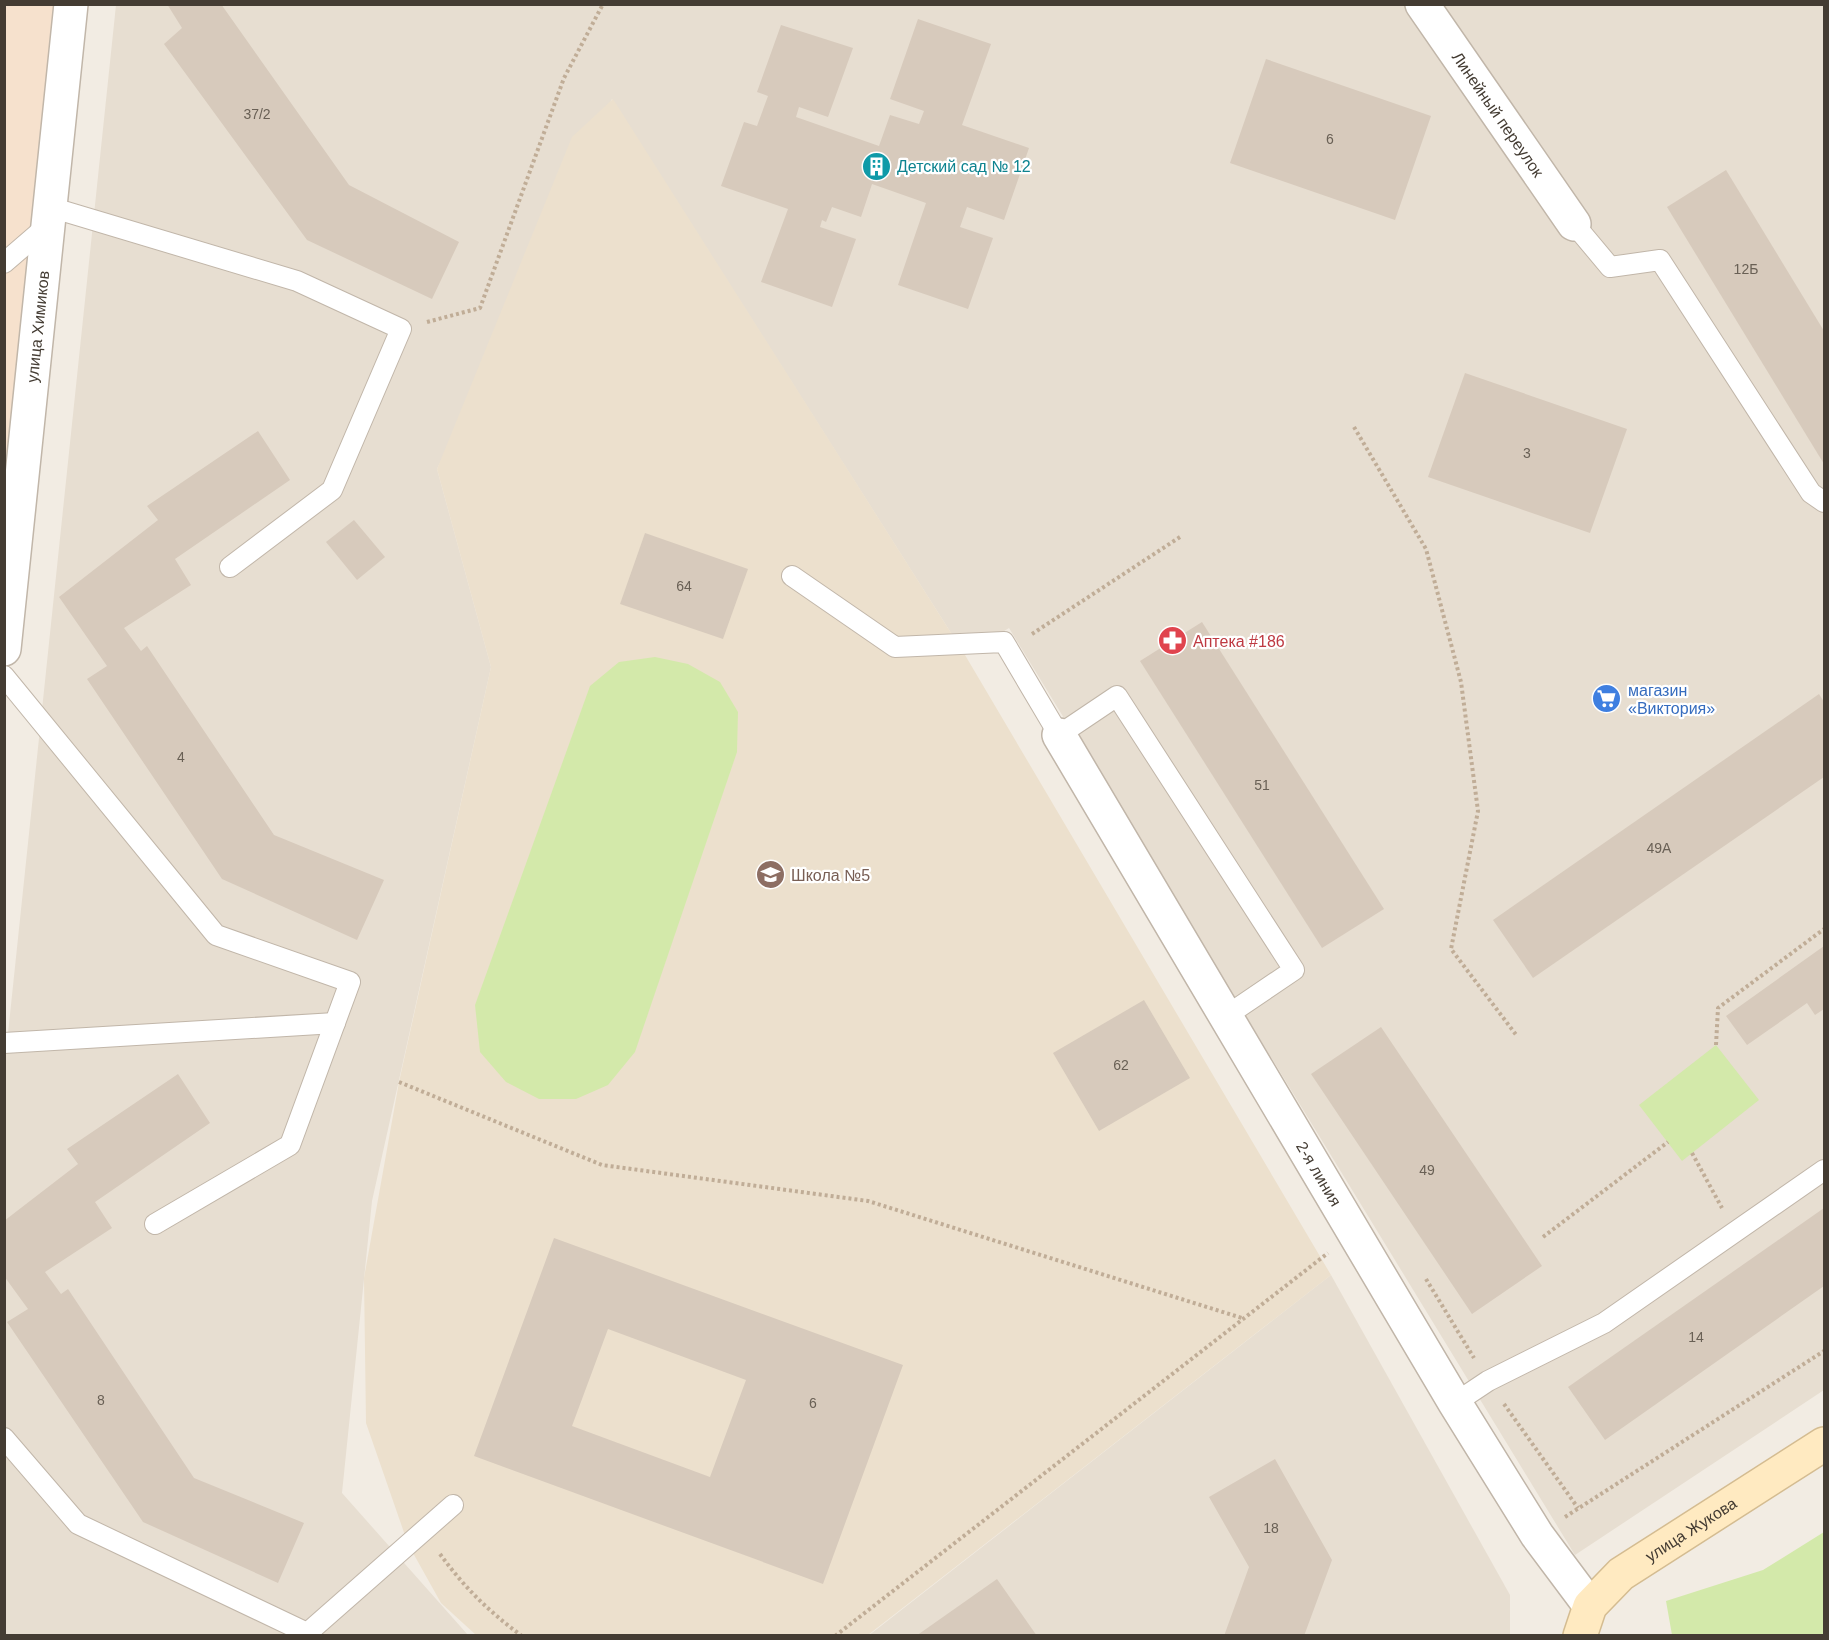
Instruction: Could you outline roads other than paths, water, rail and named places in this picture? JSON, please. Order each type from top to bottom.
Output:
[{"type":"street","name":"улица Химиков","points":[[4,649],[71,4]]},
{"type":"street","name":"Линейный переулок","points":[[1422,4],[1574,224]]},
{"type":"street","name":"2-я линия","points":[[1059,735],[1455,1403],[1537,1535],[1585,1621]]},
{"type":"street","name":"улица Жукова","points":[[1585,1621],[1621,1574],[1824,1444]]},
{"type":"lane","points":[[4,263],[49,216],[297,281],[401,329],[332,490],[230,567]]},
{"type":"lane","points":[[1574,224],[1610,267],[1660,260],[1812,494],[1824,502]]},
{"type":"lane","points":[[792,576],[895,647],[1004,642],[1059,735],[1117,696],[1294,970],[1226,1016]]},
{"type":"lane","points":[[4,676],[216,935],[350,982],[290,1145],[155,1224]]},
{"type":"lane","points":[[4,1043],[335,1023]]},
{"type":"lane","points":[[1455,1403],[1488,1381],[1604,1323],[1824,1170]]},
{"type":"lane","points":[[4,1438],[78,1524],[306,1634],[453,1505]]},
{"type":"place","name":"Детский сад № 12","points":[[876,166]]},
{"type":"place","name":"Аптека #186","points":[[1172,641]]},
{"type":"place","name":"магазин «Виктория»","points":[[1607,699]]},
{"type":"place","name":"Школа №5","points":[[770,875]]}]
